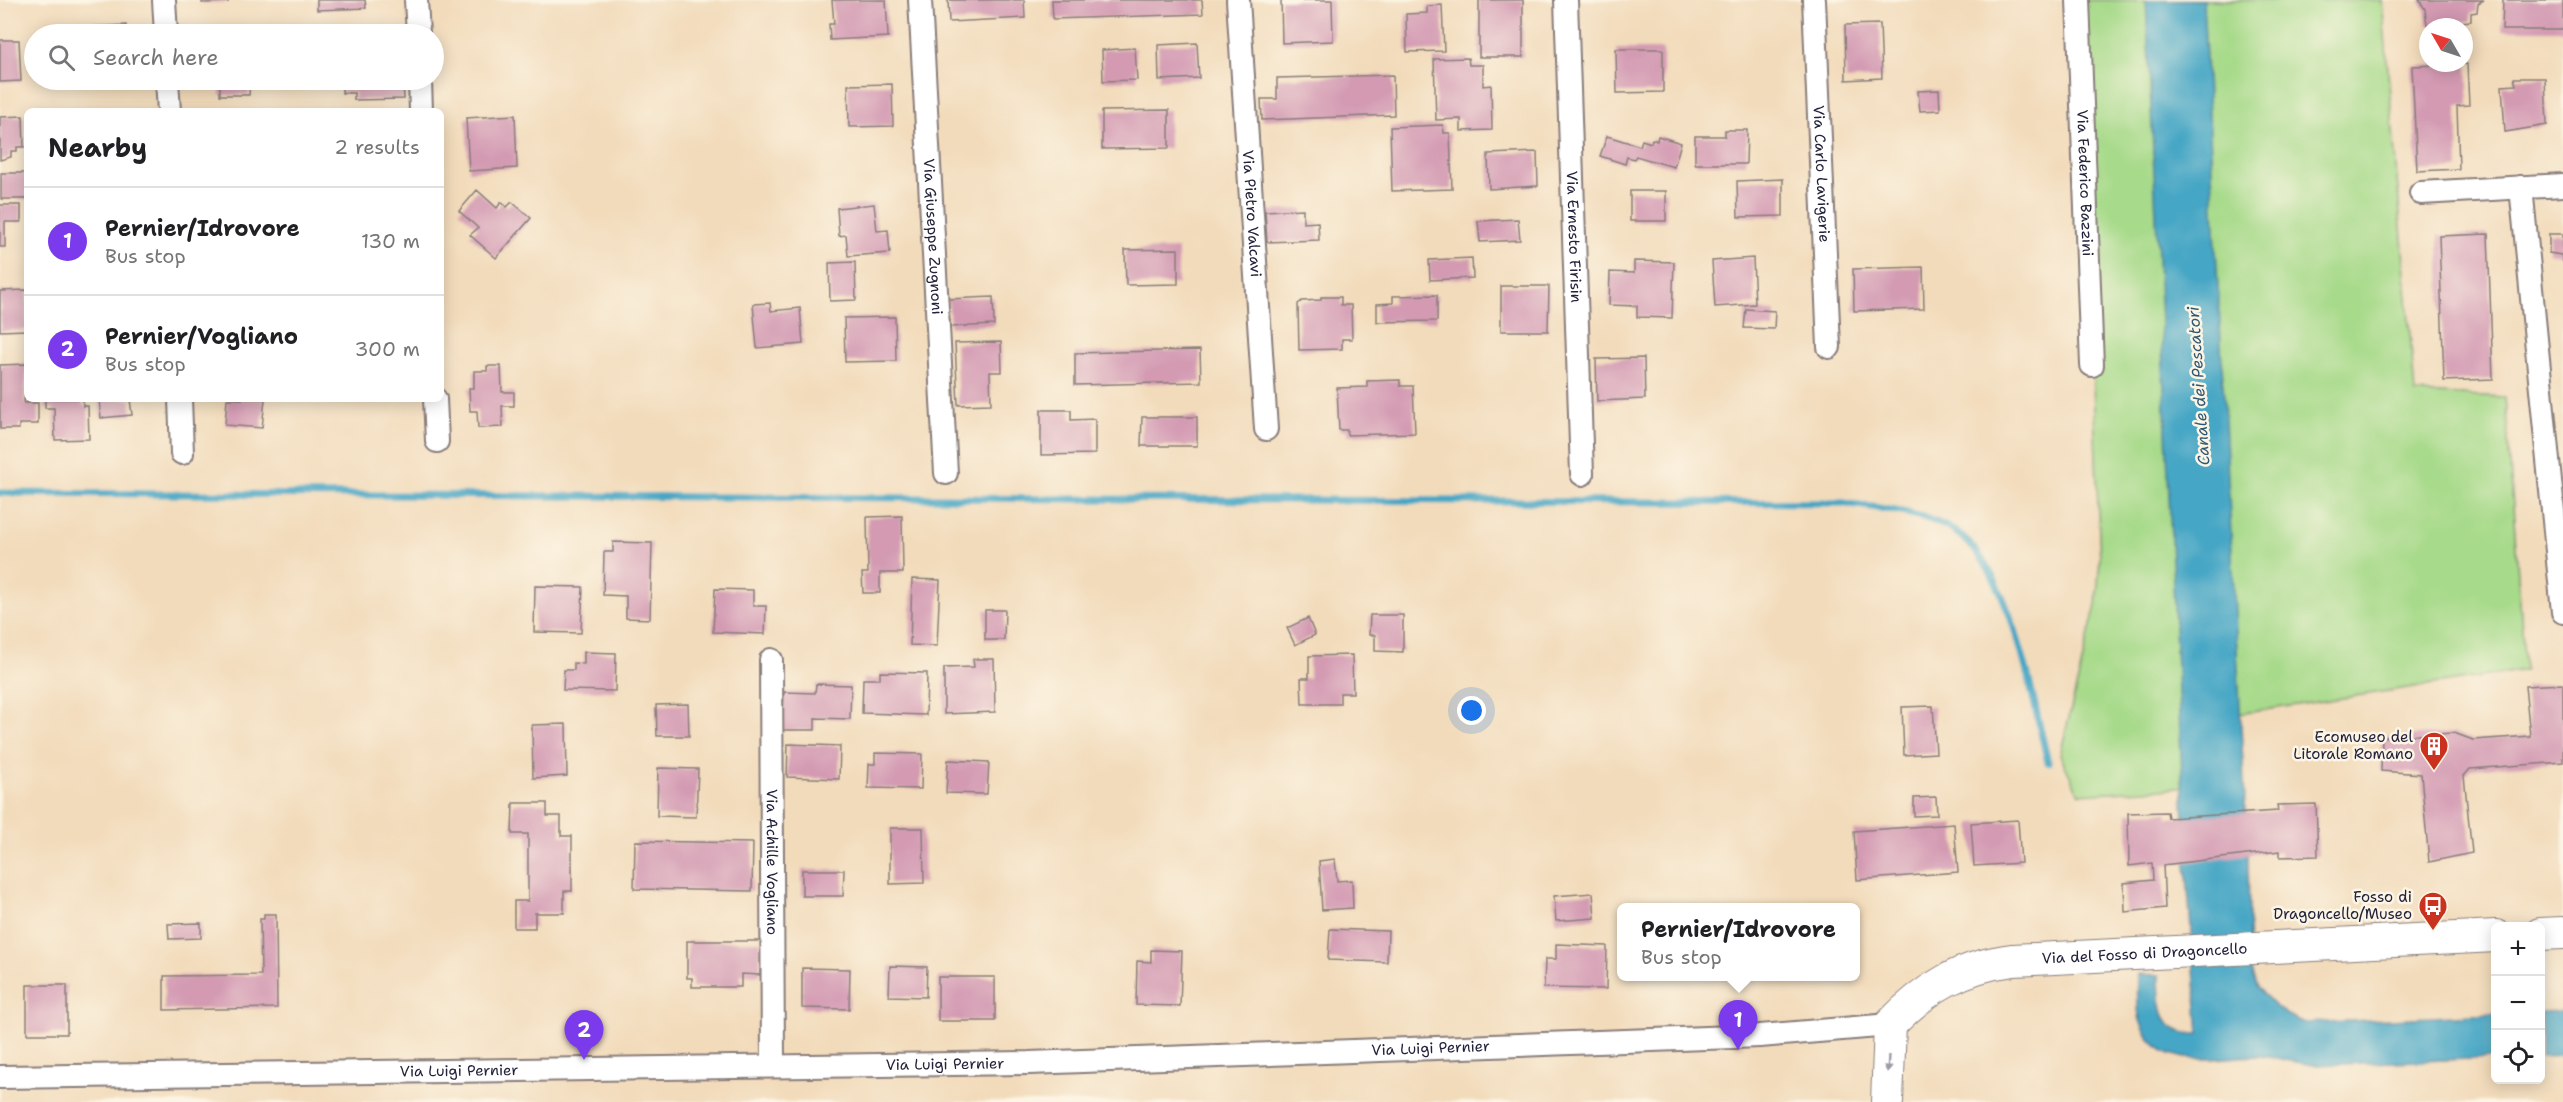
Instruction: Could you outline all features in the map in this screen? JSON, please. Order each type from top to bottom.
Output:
[{"type":"street","points":[[164,0],[165,24]]},
{"type":"street","points":[[416,0],[417,24]]},
{"type":"street","name":"Via Giuseppe Zugnoni","points":[[920,0],[946,473]]},
{"type":"street","name":"Via Pietro Valcavi","points":[[1238,0],[1266,429]]},
{"type":"street","name":"Via Ernesto Firisin","points":[[1566,0],[1582,474]]},
{"type":"street","name":"Via Carlo Lavigerie","points":[[1814,0],[1829,347]]},
{"type":"street","name":"Via Federico Bazzini","points":[[2078,0],[2092,365]]},
{"type":"street","points":[[168,90],[169,108]]},
{"type":"street","points":[[420,90],[421,108]]},
{"type":"street","points":[[2421,193],[2563,185]]},
{"type":"street","points":[[2521,187],[2558,510],[2563,612]]},
{"type":"street","points":[[180,402],[182,453]]},
{"type":"street","points":[[435,402],[437,441]]},
{"type":"street","name":"Via Achille Vogliano","points":[[771,660],[773,1065]]},
{"type":"street","points":[[2545,934],[2563,933]]},
{"type":"street","name":"Via del Fosso di Dragoncello","points":[[1890,1025],[1920,996],[1939,983],[1976,967],[2013,960],[2491,936]]},
{"type":"street","points":[[1887,1102],[1890,1025]]},
{"type":"street","name":"Via Luigi Pernier","points":[[0,1077],[1029,1063],[1326,1054],[1760,1036],[1890,1025]]},
{"type":"green space","points":[[2078,0],[2382,0],[2415,393],[2505,397],[2525,670],[2219,717],[2223,785],[2079,794],[2060,755],[2096,605],[2100,560]]},
{"type":"water","name":"Canale dei Pescatori","points":[[2146,0],[2203,0],[2248,859],[2250,967],[2253,977],[2270,1002],[2286,1014],[2305,1023],[2491,1014],[2491,1058],[2315,1065],[2263,1056],[2189,1058],[2173,1055],[2159,1048],[2148,1037],[2140,1020],[2138,974],[2159,975],[2162,1008],[2169,1024],[2176,1030],[2199,1034],[2186,864]]},
{"type":"water","points":[[2563,1011],[2563,1056],[2545,1057],[2545,1012]]},
{"type":"building","points":[[202,0],[228,0],[228,2],[202,3]]},
{"type":"building","points":[[317,0],[365,0],[366,8],[317,10]]},
{"type":"building","points":[[832,0],[886,0],[888,37],[830,40],[829,24],[834,24]]},
{"type":"building","points":[[948,0],[1024,0],[1025,18],[949,22]]},
{"type":"building","points":[[1052,0],[1202,0],[1203,14],[1053,19]]},
{"type":"building","points":[[1281,0],[1332,0],[1333,41],[1282,43]]},
{"type":"building","points":[[1479,0],[1523,0],[1523,57],[1479,57]]},
{"type":"building","points":[[2419,0],[2484,0],[2478,3],[2477,12],[2471,13],[2471,18],[2426,18],[2425,9]]},
{"type":"building","points":[[2503,0],[2563,0],[2563,30],[2502,30]]},
{"type":"building","points":[[1442,5],[1444,51],[1407,52],[1406,14],[1427,13],[1427,6]]},
{"type":"building","points":[[1880,24],[1882,78],[1846,80],[1845,25]]},
{"type":"building","points":[[0,40],[19,40],[21,81],[0,82]]},
{"type":"building","points":[[1197,43],[1199,78],[1159,80],[1158,45]]},
{"type":"building","points":[[1135,48],[1137,80],[1103,81],[1102,50]]},
{"type":"building","points":[[1616,49],[1663,49],[1663,92],[1617,93]]},
{"type":"building","points":[[1468,58],[1469,65],[1483,65],[1483,86],[1491,85],[1492,130],[1461,131],[1461,119],[1436,120],[1434,59]]},
{"type":"building","points":[[2412,66],[2419,66],[2419,72],[2467,72],[2469,105],[2457,106],[2459,169],[2417,171]]},
{"type":"building","points":[[1393,75],[1394,115],[1262,120],[1261,99],[1277,99],[1277,78]]},
{"type":"building","points":[[2514,78],[2545,78],[2547,125],[2505,132],[2502,86],[2516,85]]},
{"type":"building","points":[[892,84],[893,126],[849,127],[848,85]]},
{"type":"building","points":[[220,90],[249,90],[249,95],[220,95]]},
{"type":"building","points":[[342,90],[404,90],[404,99],[354,100],[354,93],[342,93]]},
{"type":"building","points":[[1939,90],[1940,110],[1920,111],[1918,91]]},
{"type":"building","points":[[1169,110],[1169,148],[1102,149],[1102,111]]},
{"type":"building","points":[[515,115],[517,168],[469,171],[466,118]]},
{"type":"building","points":[[23,116],[24,147],[17,147],[17,151],[11,151],[11,157],[0,160],[0,117]]},
{"type":"building","points":[[1443,125],[1444,133],[1450,133],[1452,189],[1392,191],[1390,127]]},
{"type":"building","points":[[1725,130],[1747,130],[1746,164],[1695,164],[1695,136],[1725,136]]},
{"type":"building","points":[[1607,136],[1640,146],[1642,140],[1651,143],[1652,139],[1657,141],[1658,136],[1681,143],[1674,167],[1636,156],[1634,159],[1627,157],[1625,164],[1600,156]]},
{"type":"building","points":[[1537,152],[1538,186],[1489,189],[1488,154]]},
{"type":"building","points":[[1,173],[24,173],[24,199],[1,199]]},
{"type":"building","points":[[1783,179],[1783,216],[1738,217],[1737,181]]},
{"type":"building","points":[[477,190],[497,208],[501,202],[507,207],[512,202],[531,218],[496,258],[470,235],[478,228],[459,211]]},
{"type":"building","points":[[1630,191],[1666,191],[1666,221],[1630,221]]},
{"type":"building","points":[[874,204],[877,231],[888,230],[890,253],[848,256],[846,235],[839,236],[837,208]]},
{"type":"building","points":[[0,205],[21,205],[21,222],[5,222],[5,247],[0,247]]},
{"type":"building","points":[[1303,209],[1303,223],[1318,222],[1319,240],[1267,242],[1265,211]]},
{"type":"building","points":[[1518,219],[1520,240],[1480,242],[1478,221]]},
{"type":"building","points":[[2488,234],[2493,379],[2444,381],[2439,236]]},
{"type":"building","points":[[2549,234],[2563,234],[2563,262],[2561,255],[2549,253]]},
{"type":"building","points":[[1178,249],[1178,284],[1126,285],[1125,250]]},
{"type":"building","points":[[1472,258],[1473,278],[1430,280],[1429,260]]},
{"type":"building","points":[[1753,258],[1755,304],[1715,307],[1712,261]]},
{"type":"building","points":[[1634,261],[1674,262],[1672,318],[1637,317],[1637,306],[1609,305],[1610,272],[1634,273]]},
{"type":"building","points":[[855,262],[856,300],[830,301],[829,263]]},
{"type":"building","points":[[1923,267],[1924,309],[1854,311],[1853,269]]},
{"type":"building","points":[[1501,286],[1549,286],[1548,331],[1501,331]]},
{"type":"building","points":[[24,290],[24,330],[0,331],[0,291]]},
{"type":"building","points":[[1437,295],[1437,321],[1377,322],[1377,304],[1393,303],[1393,296]]},
{"type":"building","points":[[993,297],[994,325],[950,327],[948,299]]},
{"type":"building","points":[[1321,297],[1341,297],[1341,305],[1351,305],[1352,339],[1342,339],[1342,349],[1299,350],[1298,304],[1302,301],[1321,300]]},
{"type":"building","points":[[770,303],[771,311],[800,308],[803,344],[757,348],[753,304]]},
{"type":"building","points":[[1746,309],[1775,311],[1774,329],[1744,328]]},
{"type":"building","points":[[895,317],[896,361],[845,362],[844,318]]},
{"type":"building","points":[[1001,342],[1002,372],[990,372],[991,404],[958,405],[955,343]]},
{"type":"building","points":[[1200,350],[1201,382],[1075,385],[1075,353]]},
{"type":"building","points":[[1644,358],[1645,399],[1597,401],[1596,359]]},
{"type":"building","points":[[24,364],[24,403],[38,403],[38,424],[19,424],[19,429],[0,429],[0,365]]},
{"type":"building","points":[[487,366],[501,366],[502,392],[514,392],[514,406],[502,406],[503,427],[478,428],[477,411],[470,411],[469,388],[474,388],[474,371],[487,371]]},
{"type":"building","points":[[1400,380],[1400,386],[1413,386],[1415,433],[1347,435],[1347,430],[1339,430],[1337,388],[1367,387],[1367,381]]},
{"type":"building","points":[[45,402],[83,402],[83,406],[88,406],[89,439],[55,440],[54,408],[45,408]]},
{"type":"building","points":[[99,402],[130,402],[132,415],[101,418]]},
{"type":"building","points":[[227,402],[265,402],[262,428],[225,425]]},
{"type":"building","points":[[1041,410],[1071,410],[1071,420],[1095,419],[1095,454],[1041,455]]},
{"type":"building","points":[[1142,417],[1197,417],[1197,446],[1141,446]]},
{"type":"building","points":[[902,516],[903,573],[880,573],[880,593],[863,593],[862,573],[868,573],[867,517]]},
{"type":"building","points":[[613,542],[652,543],[650,619],[626,618],[626,596],[603,595],[604,552],[613,552]]},
{"type":"building","points":[[912,579],[940,580],[937,646],[910,645]]},
{"type":"building","points":[[535,586],[583,587],[581,633],[534,632]]},
{"type":"building","points":[[715,589],[753,590],[753,606],[766,606],[765,634],[713,632]]},
{"type":"building","points":[[985,610],[1005,610],[1004,640],[985,640]]},
{"type":"building","points":[[1370,615],[1403,615],[1403,652],[1375,651],[1375,635],[1369,635]]},
{"type":"building","points":[[1308,618],[1315,635],[1295,645],[1287,628]]},
{"type":"building","points":[[584,652],[616,653],[615,691],[563,690],[564,670],[574,670],[574,663],[584,664]]},
{"type":"building","points":[[1352,655],[1353,693],[1340,693],[1340,704],[1302,704],[1301,678],[1309,678],[1309,656]]},
{"type":"building","points":[[973,659],[994,659],[995,712],[944,714],[944,668],[974,667]]},
{"type":"building","points":[[880,672],[927,673],[926,715],[862,713],[863,679],[880,679]]},
{"type":"building","points":[[816,684],[851,685],[850,719],[815,718],[815,730],[782,730],[784,692],[815,693]]},
{"type":"building","name":"Ecomuseo del Litorale Romano","points":[[2563,684],[2563,762],[2470,769],[2464,776],[2472,853],[2429,862],[2421,774],[2381,771],[2382,737],[2454,733],[2473,740],[2530,736],[2525,686]]},
{"type":"building","points":[[688,704],[689,736],[657,736],[656,705]]},
{"type":"building","points":[[1933,706],[1936,753],[1904,755],[1902,707]]},
{"type":"building","points":[[566,724],[567,776],[533,778],[532,725]]},
{"type":"building","points":[[788,744],[840,746],[839,779],[787,777]]},
{"type":"building","points":[[875,753],[922,754],[921,789],[868,788],[869,764],[875,764]]},
{"type":"building","points":[[948,760],[989,762],[987,794],[946,793]]},
{"type":"building","points":[[658,768],[698,769],[696,817],[657,816]]},
{"type":"building","points":[[1936,797],[1937,815],[1914,816],[1914,798]]},
{"type":"building","points":[[513,803],[547,803],[547,816],[561,816],[561,836],[572,836],[572,891],[564,891],[564,913],[535,913],[535,928],[514,928],[514,901],[528,901],[528,834],[512,834]]},
{"type":"building","points":[[2316,804],[2318,856],[2280,857],[2280,851],[2163,865],[2165,908],[2125,912],[2124,883],[2153,880],[2152,863],[2129,866],[2128,813],[2167,812],[2168,818],[2278,811],[2277,805]]},
{"type":"building","points":[[2018,820],[2021,863],[1974,866],[1971,823]]},
{"type":"building","points":[[1954,824],[1958,872],[1857,880],[1854,831]]},
{"type":"building","points":[[890,828],[923,828],[924,883],[890,884]]},
{"type":"building","points":[[635,841],[753,843],[752,891],[634,889]]},
{"type":"building","points":[[1335,859],[1337,881],[1352,880],[1353,908],[1322,910],[1319,861]]},
{"type":"building","points":[[802,870],[844,870],[843,896],[802,896]]},
{"type":"building","points":[[1593,893],[1595,918],[1556,921],[1554,896]]},
{"type":"building","points":[[264,914],[276,914],[277,1008],[164,1010],[164,976],[261,975],[260,919],[264,919]]},
{"type":"building","points":[[201,923],[201,938],[169,939],[168,924]]},
{"type":"building","points":[[1330,929],[1388,931],[1387,962],[1328,960]]},
{"type":"building","points":[[687,941],[761,941],[760,975],[741,974],[741,987],[692,987],[692,978],[687,978]]},
{"type":"building","points":[[1556,944],[1607,946],[1606,989],[1544,988],[1545,959],[1556,959]]},
{"type":"building","points":[[1151,950],[1182,951],[1180,1006],[1136,1005],[1137,961],[1151,962]]},
{"type":"building","points":[[890,966],[927,967],[926,997],[889,996]]},
{"type":"building","points":[[802,968],[850,969],[849,1009],[802,1008]]},
{"type":"building","points":[[938,977],[995,977],[995,1021],[938,1021]]},
{"type":"building","points":[[27,985],[67,985],[67,1034],[27,1034]]},
{"type":"waterway","points":[[0,493],[1844,503],[1928,519],[1954,531],[1974,549],[1991,573],[2017,636],[2048,762]]},
{"type":"place","name":"Ecomuseo del Litorale Romano","points":[[2434,772]]},
{"type":"place","name":"Fosso di Dragoncello/Museo","points":[[2433,932]]},
{"type":"place","name":"Pernier/Idrovore","points":[[1738,1050]]},
{"type":"place","name":"Pernier/Vogliano","points":[[584,1060]]}]
